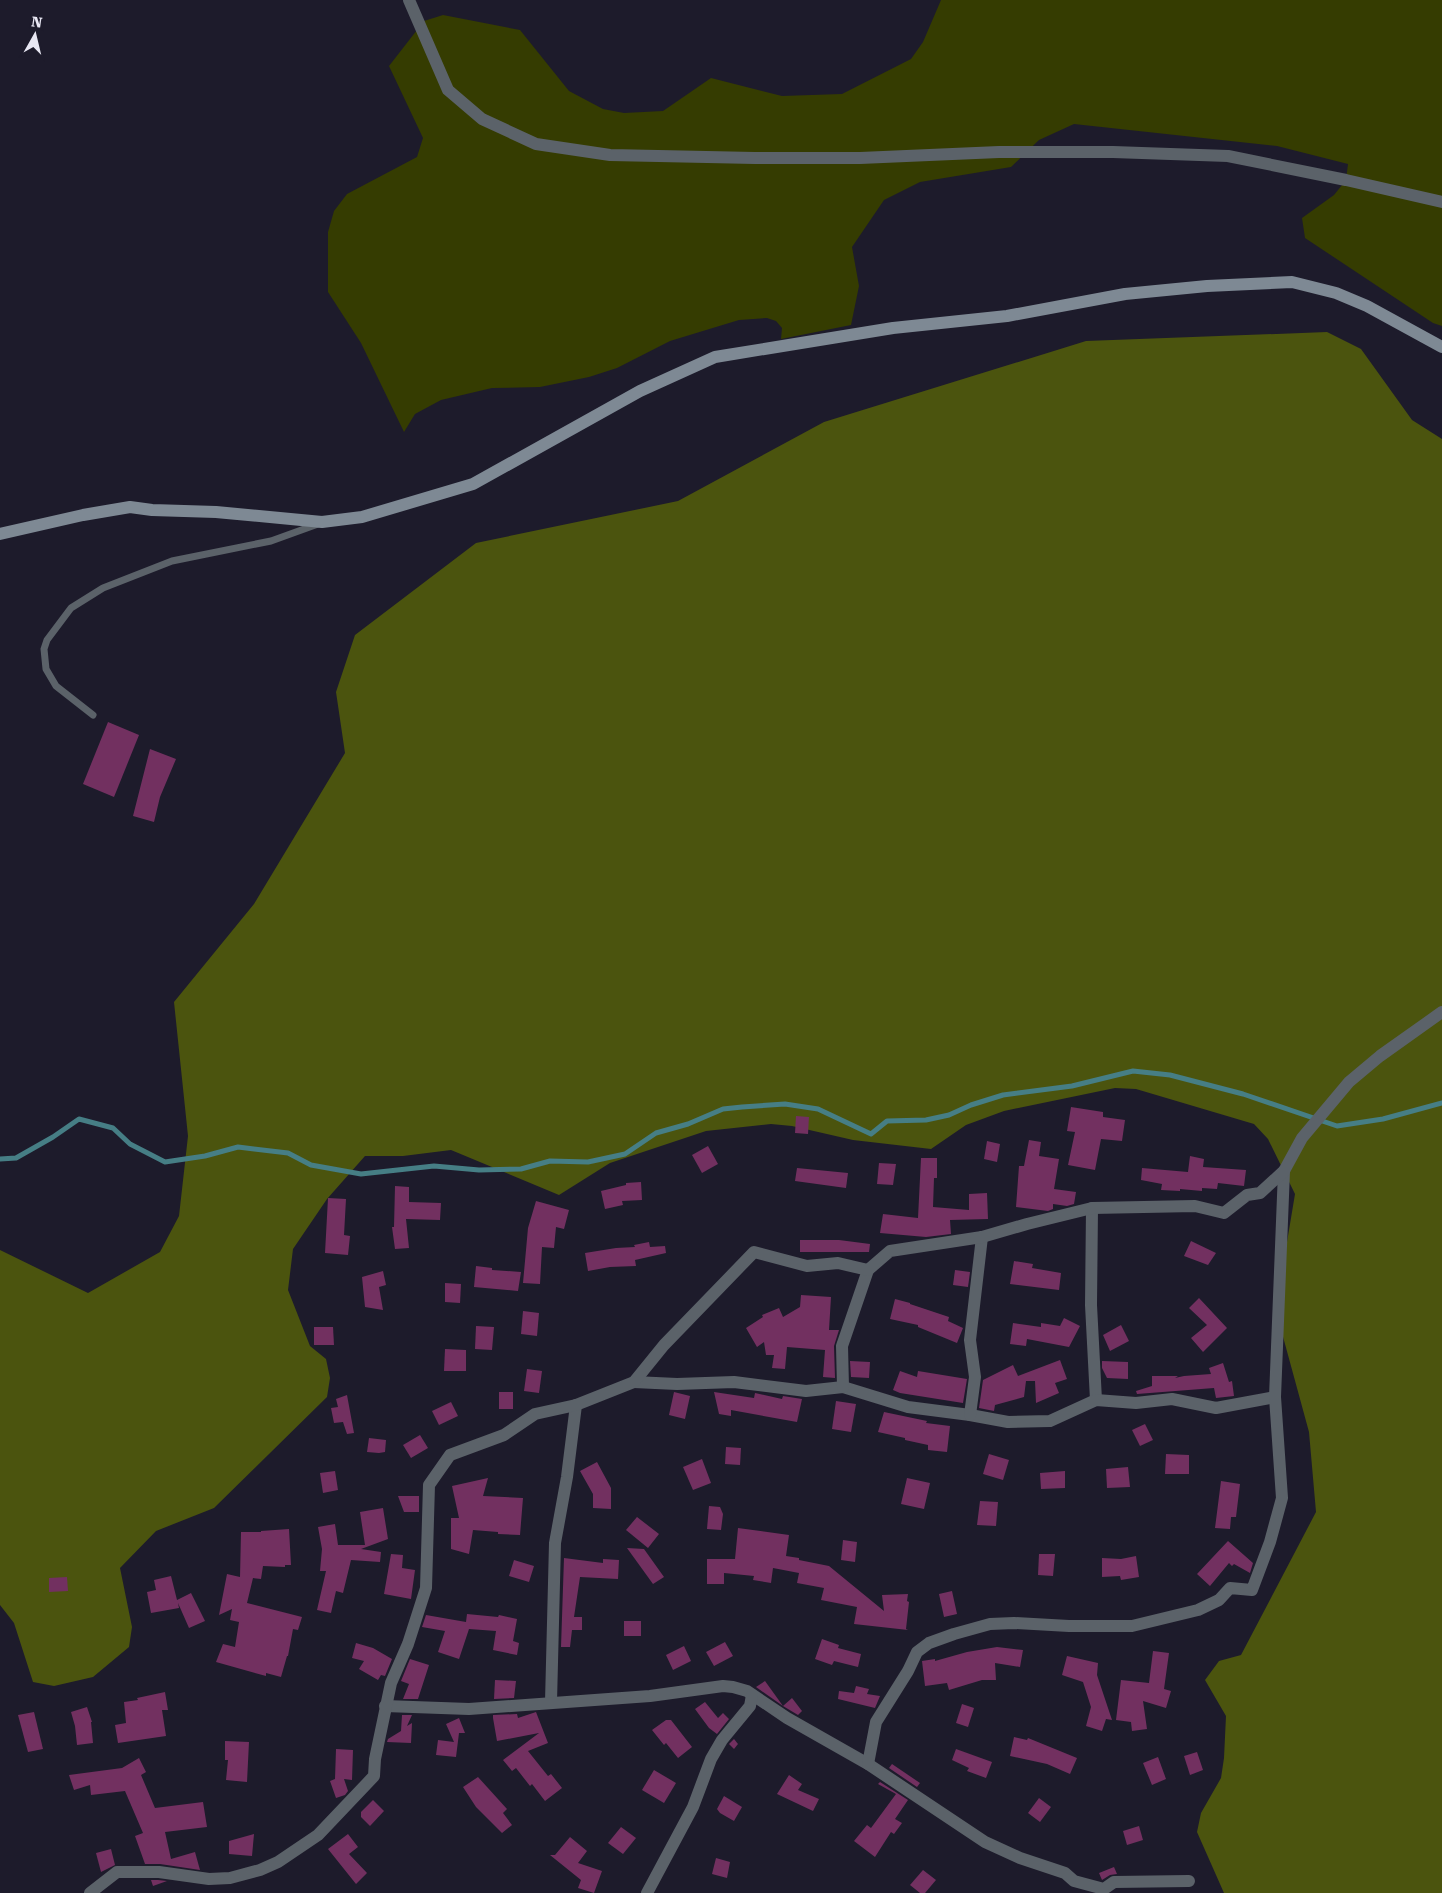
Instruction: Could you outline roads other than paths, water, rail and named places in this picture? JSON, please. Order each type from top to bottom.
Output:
[{"type":"street","points":[[409,0],[448,90],[482,119],[536,144],[610,155],[755,158],[860,158],[999,152],[1113,152],[1228,156],[1442,202]]},
{"type":"street","points":[[0,534],[74,517],[130,507],[152,510],[216,512],[322,522],[362,518],[473,484],[640,391],[715,357],[893,328],[1007,316],[1125,294],[1207,286],[1292,282],[1336,293],[1367,306],[1442,347]]},
{"type":"street","points":[[842,1386],[842,1346],[868,1270],[890,1251],[982,1237],[1092,1208],[1195,1206],[1224,1213],[1247,1195],[1260,1193],[1284,1171],[1302,1138],[1348,1082],[1380,1056],[1442,1012]]},
{"type":"street","points":[[868,1764],[876,1722],[908,1671],[917,1652],[929,1643],[990,1624],[1132,1626],[1198,1610],[1219,1600],[1230,1588],[1252,1590],[1270,1542],[1282,1498],[1275,1397],[1284,1171]]},
{"type":"street","points":[[1092,1208],[1091,1306],[1096,1400]]},
{"type":"street","points":[[970,1415],[975,1377],[970,1340],[982,1237]]},
{"type":"street","points":[[634,1382],[664,1345],[754,1252],[807,1266],[838,1263],[868,1270]]},
{"type":"street","points":[[90,1893],[117,1872],[159,1872],[209,1878],[230,1878],[260,1870],[278,1862],[318,1835],[374,1776],[375,1759],[390,1683],[408,1644],[426,1588],[429,1485],[450,1455],[504,1435],[535,1414],[576,1405],[634,1382],[677,1384],[734,1382],[806,1391],[842,1386],[908,1407],[1008,1422],[1050,1421],[1096,1400],[1136,1403],[1172,1399],[1216,1408],[1275,1397]]},
{"type":"street","points":[[551,1702],[555,1543],[567,1478],[576,1405]]},
{"type":"street","points":[[385,1706],[469,1709],[650,1696],[723,1686],[733,1687],[747,1692],[868,1764],[984,1842],[1020,1858],[1065,1873],[1074,1881],[1104,1889],[1114,1882],[1189,1881]]},
{"type":"street","points":[[647,1893],[693,1807],[715,1753],[722,1740],[750,1706],[752,1695]]},
{"type":"lane","points":[[93,715],[56,686],[46,669],[44,649],[47,640],[71,608],[103,588],[172,561],[271,541],[322,522]]},
{"type":"waterway","points":[[0,1159],[16,1158],[53,1137],[79,1119],[113,1128],[130,1144],[165,1162],[205,1156],[238,1147],[288,1153],[311,1165],[361,1174],[434,1166],[479,1170],[521,1169],[550,1161],[588,1162],[625,1154],[656,1133],[688,1124],[723,1109],[785,1104],[818,1109],[871,1134],[887,1121],[926,1120],[949,1115],[971,1105],[1003,1095],[1072,1086],[1133,1071],[1170,1075],[1243,1094],[1337,1126],[1383,1119],[1442,1103]]}]
